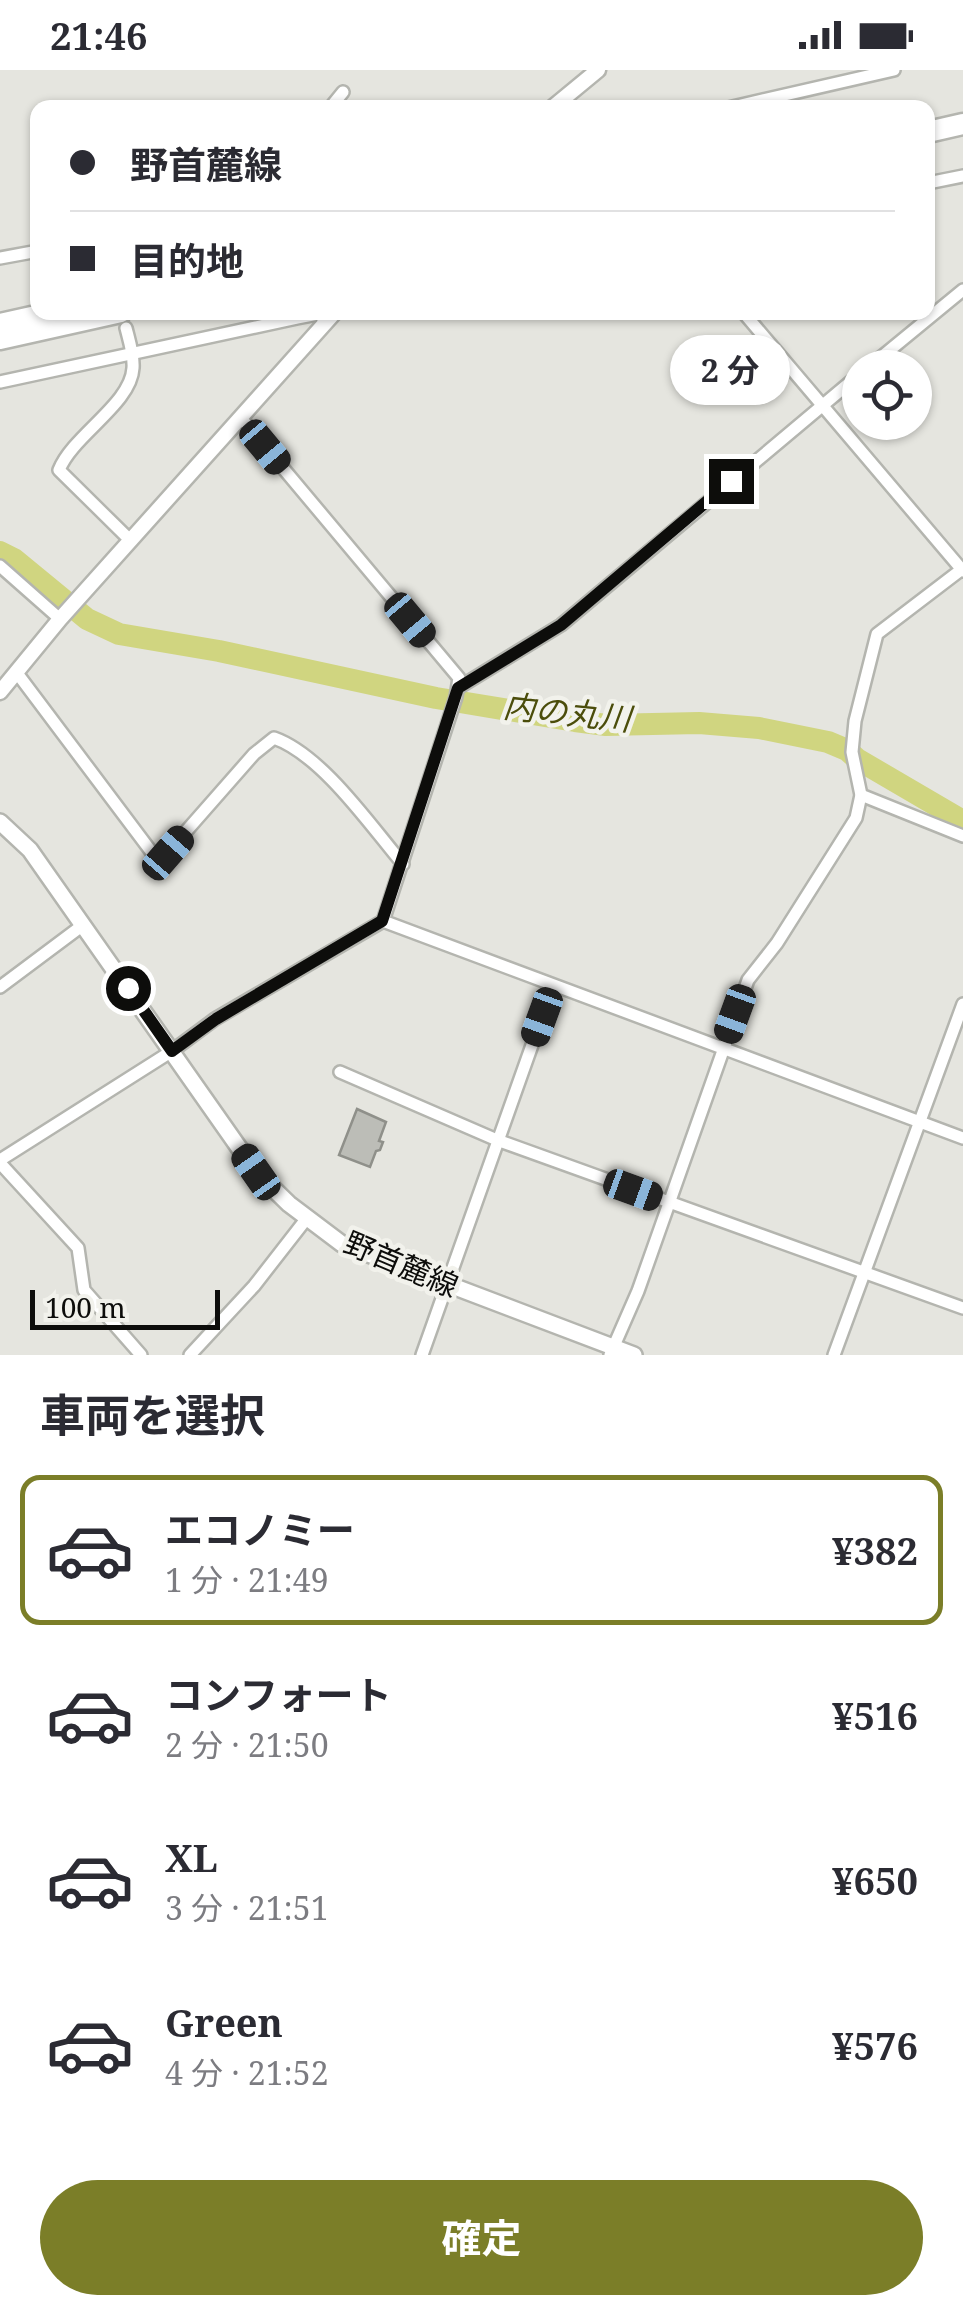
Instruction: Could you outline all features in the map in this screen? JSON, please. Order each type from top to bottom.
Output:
[{"type":"highway","points":[[935,130],[963,124]]},
{"type":"highway","points":[[935,142],[963,136]]},
{"type":"highway","points":[[0,324],[30,317]]},
{"type":"highway","points":[[0,339],[124,320]]},
{"type":"main road","name":"野首麓線","points":[[0,822],[30,850],[256,1172],[308,1218],[342,1244],[612,1351],[634,1355]]},
{"type":"street","points":[[565,100],[598,70]]},
{"type":"street","points":[[763,100],[894,70]]},
{"type":"street","points":[[336,100],[343,92]]},
{"type":"street","points":[[935,182],[963,176]]},
{"type":"street","points":[[0,258],[30,253]]},
{"type":"street","points":[[935,313],[958,294],[963,308]]},
{"type":"street","points":[[124,320],[134,368],[129,385],[65,455],[59,470],[130,540]]},
{"type":"street","points":[[0,382],[288,320]]},
{"type":"street","points":[[0,692],[60,619],[328,320]]},
{"type":"street","points":[[612,1351],[638,1291],[748,980],[777,943],[856,818],[862,795],[852,752],[877,634],[962,570],[750,320]]},
{"type":"street","points":[[890,350],[926,320]]},
{"type":"street","points":[[458,688],[561,625],[842,389]]},
{"type":"street","points":[[142,1355],[84,1290],[78,1248],[0,1162],[216,1019],[382,921],[458,688],[459,678],[241,418]]},
{"type":"street","points":[[0,566],[60,619]]},
{"type":"street","points":[[17,673],[154,854],[168,853],[254,754],[274,738],[288,742],[326,776],[403,864]]},
{"type":"street","points":[[862,795],[963,836]]},
{"type":"street","points":[[382,921],[963,1138]]},
{"type":"street","points":[[0,988],[83,924]]},
{"type":"street","points":[[422,1355],[553,986]]},
{"type":"street","points":[[834,1355],[963,1004]]},
{"type":"street","points":[[340,1072],[497,1140],[963,1308]]},
{"type":"street","points":[[190,1355],[254,1286],[308,1218]]},
{"type":"building","points":[[357,1109],[386,1122],[379,1141],[383,1142],[370,1167],[339,1155]]},
{"type":"waterway","name":"内の丸川","points":[[0,552],[87,619],[119,634],[219,651],[436,698],[575,721],[606,725],[699,723],[759,728],[828,742],[963,821]]},
{"type":"route","points":[[128,988],[172,1051],[216,1019],[382,921],[458,688],[561,625],[731,481]]}]
